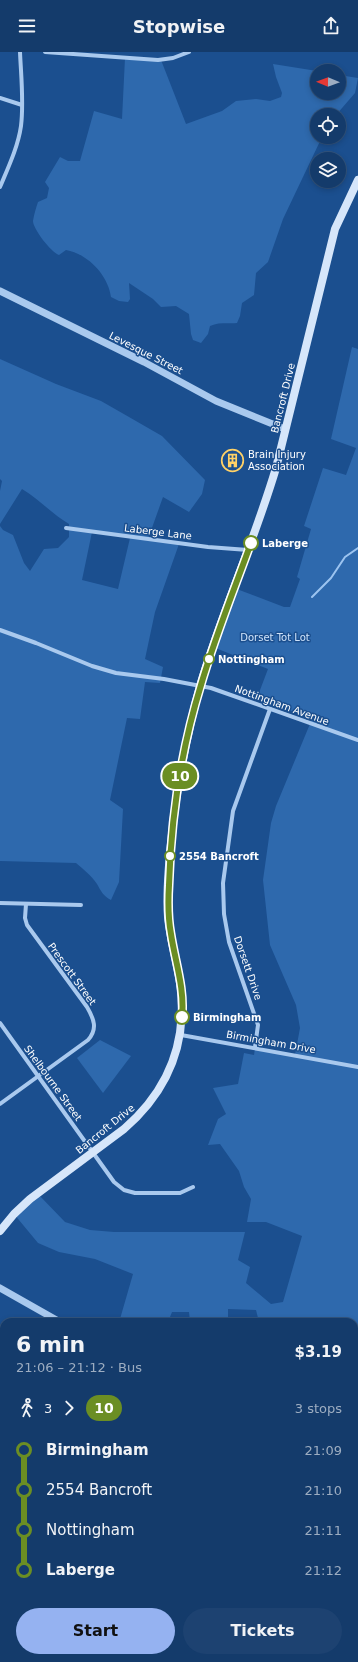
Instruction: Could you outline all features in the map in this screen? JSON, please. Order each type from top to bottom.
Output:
[{"type":"main road","name":"Bancroft Drive","points":[[0,1232],[14,1214],[30,1199],[131,1123],[151,1102],[162,1086],[170,1069],[180,1035],[182,1001],[168,917],[169,871],[178,788],[189,734],[201,685],[270,489],[335,229],[358,180]]},
{"type":"street","points":[[0,187],[19,133],[22,105],[20,52]]},
{"type":"street","points":[[45,52],[158,60],[173,58],[189,52]]},
{"type":"street","points":[[0,98],[22,105]]},
{"type":"street","name":"Levesque Street","points":[[0,291],[144,362],[216,401],[285,429]]},
{"type":"street","name":"Laberge Lane","points":[[66,528],[178,543],[248,550]]},
{"type":"street","name":"Nottingham Avenue","points":[[0,630],[92,666],[110,671],[201,685],[358,740]]},
{"type":"street","name":"Dorsett Drive","points":[[255,1048],[258,1026],[229,942],[224,914],[224,883],[233,811],[270,709]]},
{"type":"street","points":[[0,903],[81,905]]},
{"type":"street","name":"Prescott Street","points":[[0,1104],[88,1040],[93,1034],[95,1024],[94,1019],[87,1007],[27,925],[26,904]]},
{"type":"street","name":"Shelbourne Street","points":[[0,1023],[92,1153],[118,1186],[131,1192],[180,1194],[193,1187]]},
{"type":"street","name":"Birmingham Drive","points":[[180,1035],[358,1067]]},
{"type":"street","points":[[0,1288],[53,1318]]},
{"type":"green space","points":[[125,58],[161,60],[186,124],[222,111],[236,101],[256,99],[270,101],[281,97],[282,93],[273,64],[310,70],[310,100],[346,100],[346,76],[358,78],[355,93],[342,108],[310,108],[310,144],[319,144],[315,152],[310,152],[310,162],[283,219],[268,262],[256,273],[254,295],[242,303],[240,316],[237,323],[210,326],[208,334],[201,343],[193,340],[189,314],[176,306],[161,307],[153,299],[129,283],[130,299],[128,302],[119,301],[111,297],[106,281],[96,267],[82,256],[74,252],[66,250],[59,255],[56,253],[43,240],[34,225],[33,218],[38,202],[47,198],[49,188],[45,182],[60,157],[68,161],[80,161],[94,111],[122,119]]},
{"type":"green space","name":"Dorset Tot Lot","points":[[352,347],[358,349],[358,1318],[258,1318],[256,1310],[228,1309],[228,1318],[190,1318],[189,1312],[172,1312],[170,1318],[120,1318],[133,1274],[95,1259],[59,1252],[38,1243],[14,1214],[37,1193],[65,1222],[90,1230],[114,1232],[245,1232],[238,1260],[250,1267],[246,1283],[271,1304],[283,1302],[302,1236],[266,1222],[247,1222],[251,1199],[244,1187],[239,1171],[220,1144],[208,1145],[218,1119],[226,1114],[213,1088],[238,1084],[244,1053],[254,1055],[255,1048],[295,1055],[300,1028],[296,1005],[270,945],[263,880],[271,823],[276,806],[312,719],[257,698],[268,669],[213,647],[234,588],[284,607],[290,607],[300,579],[297,577],[311,529],[304,526],[323,468],[346,475],[356,448],[331,439]]},
{"type":"green space","points":[[0,359],[56,384],[101,401],[162,436],[205,480],[202,494],[189,512],[163,497],[148,539],[179,544],[155,612],[145,659],[163,667],[160,683],[145,682],[140,719],[127,718],[110,800],[123,809],[119,882],[111,900],[104,895],[90,875],[76,863],[0,861],[0,526],[3,530],[13,535],[24,563],[30,571],[44,549],[58,548],[69,537],[69,524],[22,489],[0,524],[0,491],[2,481],[0,479]],"holes":[[[92,532],[130,538],[118,589],[82,580]]]},
{"type":"green space","points":[[100,1040],[131,1056],[103,1093],[77,1058]]},
{"type":"waterway","points":[[312,597],[331,578],[345,557],[358,548]]},
{"type":"bus line","name":"10","points":[[182,1017],[183,1011],[180,980],[170,934],[168,917],[169,871],[174,811],[180,776],[201,685],[214,644],[251,543]]},
{"type":"place","name":"Brain Injury Association","points":[[233,460]]},
{"type":"place","name":"Laberge","points":[[251,543]]},
{"type":"place","name":"Nottingham","points":[[209,659]]},
{"type":"place","name":"2554 Bancroft","points":[[170,856]]},
{"type":"place","name":"Birmingham","points":[[182,1017]]}]
